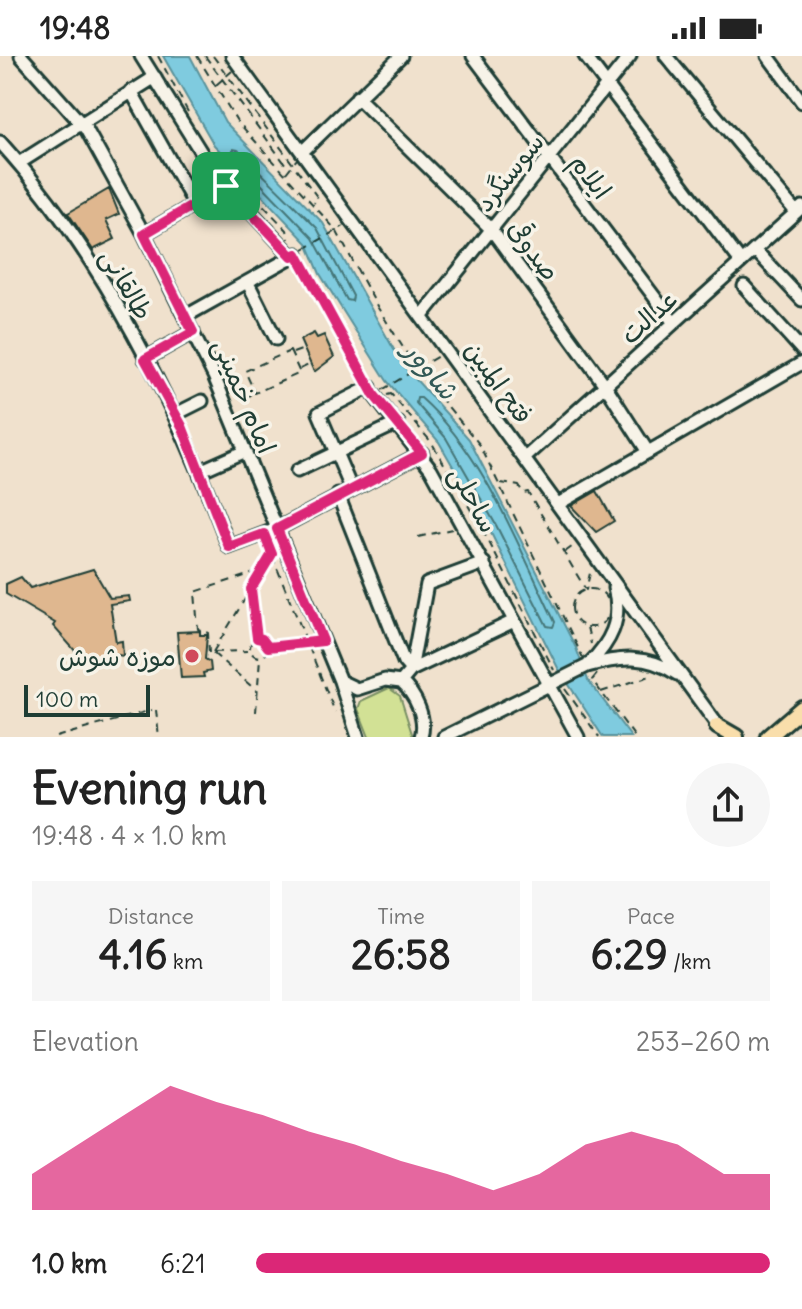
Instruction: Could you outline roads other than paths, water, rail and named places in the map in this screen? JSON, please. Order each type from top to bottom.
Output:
[{"type":"main road","points":[[768,737],[802,708]]},
{"type":"main road","points":[[722,732],[736,737]]},
{"type":"street","name":"امام خمینی","points":[[21,56],[80,123],[105,160],[186,316],[340,681],[358,737]]},
{"type":"street","points":[[141,56],[192,142],[226,186],[297,254],[186,316]]},
{"type":"street","points":[[236,60],[249,56]]},
{"type":"street","points":[[302,152],[401,56]]},
{"type":"street","name":"ایلام","points":[[473,56],[674,323]]},
{"type":"street","points":[[585,56],[741,262]]},
{"type":"street","name":"سوسنگرد","points":[[422,316],[630,56]]},
{"type":"street","points":[[666,56],[799,209]]},
{"type":"street","points":[[768,56],[802,102]]},
{"type":"street","name":"فتح المبین","points":[[236,60],[722,732]]},
{"type":"street","points":[[19,163],[155,77]]},
{"type":"street","points":[[131,91],[195,205]]},
{"type":"street","name":"صدوقی","points":[[357,97],[491,229],[605,385],[648,452]]},
{"type":"street","name":"طالقانی","points":[[0,142],[62,217],[145,359],[176,414],[229,547],[277,529],[422,453]]},
{"type":"street","points":[[144,234],[226,186]]},
{"type":"street","name":"عدالت","points":[[526,457],[799,209]]},
{"type":"street","points":[[755,250],[802,300]]},
{"type":"street","points":[[248,283],[276,339]]},
{"type":"street","points":[[744,286],[802,350]]},
{"type":"street","points":[[145,359],[193,332]]},
{"type":"street","points":[[558,504],[802,363]]},
{"type":"street","name":"ساحلی","points":[[336,452],[319,413],[376,391],[422,453],[484,563],[521,617],[557,683],[578,737]]},
{"type":"street","points":[[176,414],[202,401]]},
{"type":"street","points":[[297,471],[398,423]]},
{"type":"street","points":[[200,471],[245,451]]},
{"type":"street","points":[[336,452],[351,488]]},
{"type":"street","points":[[338,495],[404,662],[411,670]]},
{"type":"street","points":[[411,670],[427,584],[484,563]]},
{"type":"street","points":[[592,663],[612,634],[618,615],[613,584]]},
{"type":"street","points":[[401,682],[411,670],[521,617]]},
{"type":"street","points":[[340,681],[357,689],[385,680],[401,682],[415,700],[422,719],[435,733],[446,736],[592,663],[628,657],[651,661],[684,679]]},
{"type":"street","points":[[349,708],[357,689]]},
{"type":"street","points":[[421,737],[422,719]]},
{"type":"water","points":[[163,56],[190,56],[225,122],[323,223],[402,364],[469,439],[576,648],[588,680],[631,737],[603,737],[558,668],[489,529],[439,442],[387,381],[320,274],[307,243],[214,145]]},
{"type":"place","name":"موزه شوش","points":[[192,656]]},
{"type":"water label","name":"شاوور","points":[[431,370]]}]
